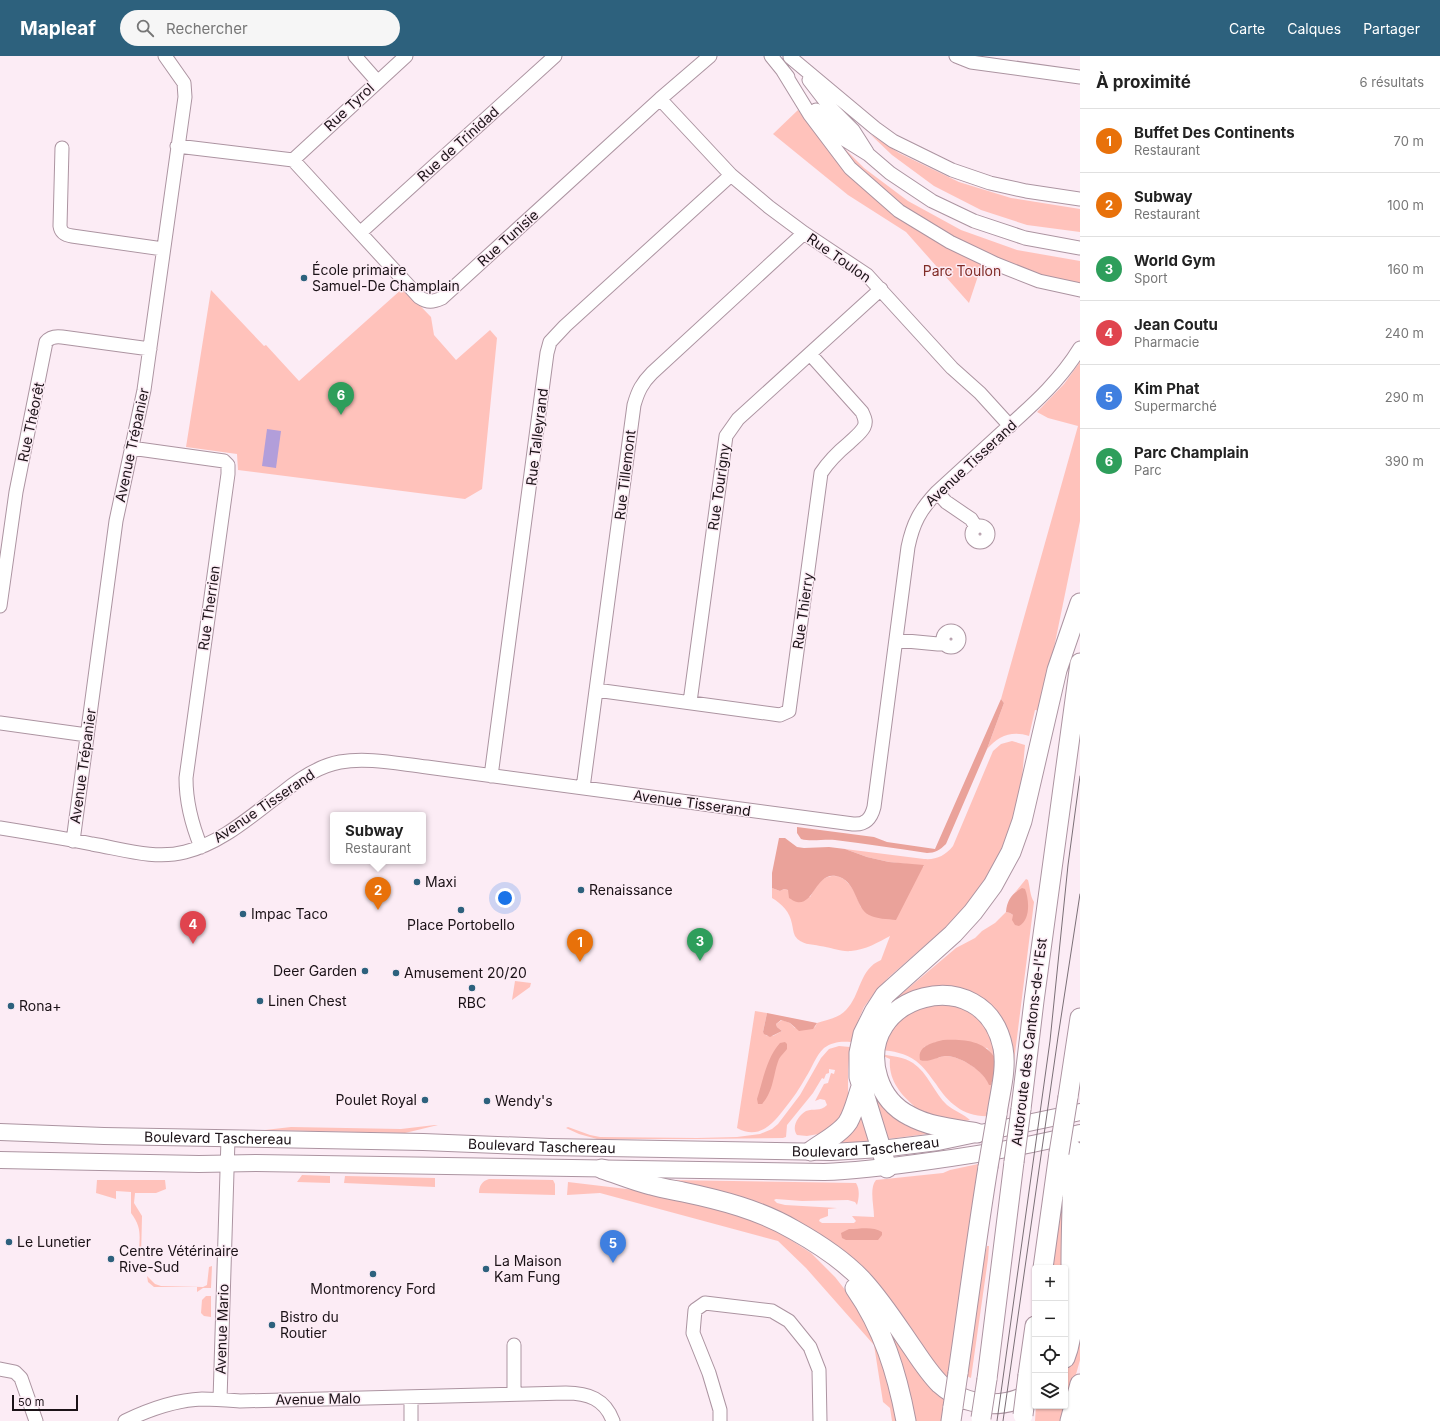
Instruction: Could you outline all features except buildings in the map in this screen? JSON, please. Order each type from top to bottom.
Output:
[{"type":"highway","points":[[887,1168],[861,1087],[858,1070],[859,1053],[863,1034],[874,1012],[885,995],[967,920],[990,890],[1011,852],[1022,821],[1057,670],[1080,603]]},
{"type":"highway","name":"Autoroute des Cantons-de-l'Est","points":[[981,1419],[1034,1001],[1080,662]]},
{"type":"highway","points":[[952,1414],[978,1227],[1004,1069],[1003,1049],[996,1029],[984,1013],[974,1004],[962,998],[948,995],[935,995],[910,1002],[899,1009],[889,1019],[879,1036],[875,1058],[879,1081],[889,1099],[904,1112],[923,1122],[977,1133]]},
{"type":"highway","points":[[1068,1350],[1073,1325],[1071,1145],[1074,1101],[1074,1059],[1080,1018]]},
{"type":"highway","points":[[811,1151],[837,1133],[847,1123],[853,1111],[861,1087]]},
{"type":"highway","points":[[1044,1265],[1071,1145]]},
{"type":"highway","points":[[972,1276],[987,1228],[1014,1162]]},
{"type":"highway","points":[[602,1169],[651,1185],[697,1195],[754,1211],[784,1224],[813,1242],[846,1264],[865,1283],[931,1374],[947,1389],[968,1399],[995,1404],[1013,1402],[1032,1383]]},
{"type":"highway","points":[[813,1242],[836,1264],[848,1279],[877,1324],[889,1354],[906,1421]]},
{"type":"highway","points":[[1033,1373],[1034,1337]]},
{"type":"highway","points":[[1022,1418],[1032,1383]]},
{"type":"highway","points":[[1070,1421],[1080,1384]]},
{"type":"main road","name":"Boulevard Taschereau","points":[[0,1132],[228,1139],[423,1142],[549,1147],[831,1152],[881,1149],[938,1142],[977,1133],[1074,1101]]},
{"type":"main road","name":"Boulevard Taschereau","points":[[0,1160],[818,1172],[859,1171],[887,1168],[1030,1145],[1071,1145]]},
{"type":"street","name":"Avenue Trépanier","points":[[73,841],[116,521],[144,390],[185,87],[182,80],[165,56]]},
{"type":"street","points":[[355,56],[377,81]]},
{"type":"street","name":"Rue Tyrol","points":[[292,160],[406,56]]},
{"type":"street","name":"Rue de Trinidad","points":[[361,232],[555,56]]},
{"type":"street","name":"Rue Tunisie","points":[[292,160],[361,232],[419,297],[425,301],[433,302],[442,298],[660,99],[710,56]]},
{"type":"street","points":[[770,56],[829,124],[845,140],[869,155],[890,173],[932,201],[974,221],[1024,238],[1080,248]]},
{"type":"street","points":[[956,56],[971,62],[1080,77]]},
{"type":"street","points":[[790,57],[829,106],[853,130],[869,155]]},
{"type":"street","points":[[790,57],[871,125],[893,141],[946,166],[990,183],[1026,191],[1080,199]]},
{"type":"street","points":[[783,71],[810,115],[850,168],[899,211],[950,242],[996,264],[1039,281],[1080,290]]},
{"type":"street","name":"Rue Toulon","points":[[660,99],[732,175],[769,208],[864,272],[949,365],[980,393],[1010,426]]},
{"type":"street","points":[[177,146],[292,160]]},
{"type":"street","points":[[62,148],[60,226],[65,235],[163,249]]},
{"type":"street","name":"Rue Talleyrand","points":[[491,776],[547,353],[550,342],[565,326],[732,175]]},
{"type":"street","name":"Rue Tillemont","points":[[583,788],[634,405],[637,393],[643,382],[652,373],[804,233]]},
{"type":"street","name":"Rue Tourigny","points":[[690,702],[726,436],[738,419],[881,289]]},
{"type":"street","name":"Rue Théorêt","points":[[0,606],[16,492],[46,342],[53,337],[62,337],[150,349]]},
{"type":"street","name":"Avenue Tisserand","points":[[0,828],[152,854],[180,853],[201,847],[225,835],[303,777],[333,763],[351,760],[368,760],[853,824],[863,823],[870,818],[874,807],[910,536],[916,520],[922,509],[937,492],[1053,386],[1080,348]]},
{"type":"street","name":"Rue Thierry","points":[[596,690],[780,715],[790,711],[821,473],[826,464],[861,432],[866,419],[862,412],[810,354]]},
{"type":"street","name":"Rue Therrien","points":[[131,448],[224,461],[228,465],[186,778],[186,794],[189,811],[196,836],[201,847]]},
{"type":"street","points":[[937,492],[946,502],[971,519],[976,527]]},
{"type":"street","points":[[896,640],[938,644],[944,643]]},
{"type":"street","points":[[0,723],[87,735]]},
{"type":"street","name":"Avenue Mario","points":[[220,1400],[228,1139]]},
{"type":"street","points":[[720,1421],[720,1410],[709,1373],[693,1333],[695,1310],[705,1303],[772,1311],[789,1321],[810,1347],[820,1370],[820,1421]]},
{"type":"street","points":[[514,1345],[514,1394]]},
{"type":"street","points":[[0,1369],[15,1372],[21,1378],[36,1421]]},
{"type":"street","name":"Avenue Malo","points":[[126,1421],[150,1410],[170,1404],[201,1399],[240,1401],[574,1393],[586,1395],[598,1400],[611,1416],[613,1421]]},
{"type":"street","points":[[411,1397],[411,1421]]},
{"type":"green space","name":"Parc Toulon","points":[[798,110],[847,172],[982,264],[969,303],[906,232],[848,195],[773,134]]},
{"type":"green space","points":[[870,134],[899,153],[959,182],[1011,198],[1080,209],[1080,232],[1027,225],[981,210],[934,186],[892,155]]},
{"type":"green space","points":[[832,136],[864,168],[908,201],[961,230],[1017,250],[1080,261],[1080,283],[1055,279],[1019,268],[943,234],[909,211],[881,188],[855,163]]},
{"type":"green space","points":[[403,288],[431,317],[434,335],[456,360],[490,330],[497,338],[482,489],[465,499],[238,470],[237,454],[186,447],[211,290],[264,346],[266,345],[299,381]]},
{"type":"green space","points":[[1080,362],[1080,521],[1041,711],[1035,710],[1029,736],[1023,734],[1006,735],[991,744],[987,749],[1004,703],[1001,699],[1078,426],[1048,418],[1037,412],[1064,384]]},
{"type":"green space","points":[[1012,741],[1025,745],[1022,778],[1023,787],[1006,841],[980,888],[945,928],[889,977],[876,991],[864,1007],[851,1042],[833,1043],[821,1051],[799,1089],[776,1120],[759,1131],[752,1132],[737,1128],[755,1011],[767,1013],[763,1032],[767,1036],[773,1036],[782,1031],[776,1024],[782,1020],[790,1023],[795,1028],[809,1029],[815,1027],[817,1023],[840,1015],[851,1004],[868,970],[881,960],[890,936],[867,947],[851,951],[803,943],[795,936],[791,920],[787,912],[772,898],[772,888],[780,891],[784,889],[810,897],[816,886],[822,880],[836,876],[844,879],[849,885],[861,907],[924,866],[889,862],[867,857],[845,849],[924,859],[932,859],[943,855],[953,846],[993,751],[1001,744]]},
{"type":"green space","points":[[1026,879],[1028,880],[1034,902],[1013,1069],[1009,1067],[977,1000],[891,1005],[899,996],[956,948],[975,938],[982,931],[995,923],[1006,912],[1013,915],[1017,891],[1012,896]]},
{"type":"green space","points":[[515,981],[531,983],[530,987],[512,1000]]},
{"type":"green space","points":[[951,1001],[982,1019],[997,1054],[991,1116],[973,1115],[959,1108],[946,1098],[927,1072],[916,1061],[899,1053],[881,1050],[881,1046],[906,1010]],"holes":[[[937,1042],[987,1048],[993,1055],[995,1072],[993,1083],[988,1082],[976,1068],[958,1058],[946,1056],[933,1059],[924,1047]]]},
{"type":"green space","points":[[839,1046],[850,1047],[848,1103],[844,1115],[824,1133],[807,1136],[797,1135],[795,1132],[795,1125],[798,1119],[806,1111],[819,1109],[827,1105],[825,1100],[820,1099],[815,1101],[824,1084],[828,1083],[831,1073],[834,1074],[835,1070],[829,1069],[829,1073],[826,1074],[824,1079],[822,1078],[813,1093],[787,1125],[786,1137],[783,1138],[597,1139],[579,1134],[566,1128],[568,1127],[600,1137],[697,1138],[737,1137],[760,1134],[772,1129],[778,1124],[800,1095],[821,1058],[829,1049]]},
{"type":"green space","points":[[880,1054],[902,1058],[913,1063],[923,1072],[938,1095],[947,1105],[970,1120],[955,1121],[932,1118],[919,1114],[908,1108],[898,1101],[891,1092],[885,1081],[881,1068]],"holes":[[[883,1056],[890,1059],[891,1073],[896,1086],[914,1106],[914,1109],[901,1099],[892,1087],[886,1072]]]},
{"type":"green space","points":[[870,1074],[927,1129],[927,1134],[888,1139],[871,1093]]},
{"type":"green space","points":[[861,1115],[869,1141],[834,1144]]},
{"type":"green space","points":[[438,1125],[405,1133],[265,1130],[291,1127],[401,1129]]},
{"type":"green space","points":[[983,1163],[948,1383],[855,1266],[669,1180],[856,1183],[859,1194],[857,1205],[855,1202],[848,1200],[774,1200],[777,1203],[785,1205],[837,1208],[828,1209],[828,1216],[820,1219],[819,1221],[822,1223],[854,1223],[856,1221],[852,1216],[874,1217],[872,1192],[876,1180],[943,1173],[950,1170]]},
{"type":"green space","points":[[302,1175],[330,1176],[330,1183],[297,1182]]},
{"type":"green space","points":[[1080,1175],[1080,1360],[1068,1403],[1068,1369],[1070,1365]]},
{"type":"green space","points":[[345,1176],[435,1178],[435,1187],[344,1183]]},
{"type":"green space","points":[[489,1179],[553,1180],[555,1184],[555,1195],[479,1193],[481,1184]]},
{"type":"green space","points":[[97,1180],[165,1180],[166,1189],[156,1193],[135,1193],[134,1203],[142,1216],[141,1258],[139,1256],[139,1229],[131,1213],[131,1192],[116,1191],[116,1199],[96,1193]]},
{"type":"green space","points":[[568,1182],[635,1190],[723,1211],[758,1222],[783,1235],[811,1253],[835,1277],[857,1305],[876,1339],[887,1374],[897,1421],[892,1421],[890,1408],[883,1402],[874,1345],[806,1268],[778,1241],[600,1193],[567,1195]]},
{"type":"green space","points":[[1061,1198],[1066,1198],[1065,1265],[1052,1265]]},
{"type":"green space","points":[[987,1246],[989,1246],[988,1259],[971,1378],[964,1375],[979,1278]]},
{"type":"green space","points":[[212,1266],[211,1288],[203,1288],[197,1292],[197,1287],[154,1287],[148,1282],[147,1276],[155,1284],[161,1286],[203,1287],[207,1285],[209,1267]]},
{"type":"green space","points":[[206,1296],[211,1296],[211,1317],[204,1316],[201,1313],[202,1300]]},
{"type":"green space","points":[[885,1320],[946,1397],[943,1421],[910,1421]]},
{"type":"green space","points":[[1036,1409],[1066,1409],[1063,1421],[1035,1421]]},
{"type":"shaded area","points":[[267,429],[281,431],[276,468],[262,466]]},
{"type":"shaded area","points":[[1001,699],[1004,703],[987,749],[946,844],[935,852],[927,853],[835,840],[801,839],[797,833],[797,827],[874,837],[887,842],[935,849]]},
{"type":"shaded area","points":[[779,838],[785,838],[797,847],[829,847],[845,849],[867,857],[889,862],[924,865],[896,920],[879,918],[869,915],[864,911],[848,883],[836,876],[829,876],[824,879],[819,883],[812,894],[803,902],[796,902],[789,898],[788,890],[784,889],[780,891],[772,888],[772,873]]},
{"type":"shaded area","points":[[1022,888],[1025,889],[1028,909],[1026,919],[1019,926],[1015,925],[1012,920],[1013,915],[1006,912],[1011,898]]},
{"type":"shaded area","points":[[767,1013],[817,1023],[813,1029],[799,1031],[790,1023],[781,1020],[776,1024],[782,1031],[770,1037],[763,1032]]},
{"type":"shaded area","points":[[943,1040],[972,1042],[979,1044],[991,1053],[996,1059],[995,1072],[991,1085],[989,1085],[977,1069],[957,1058],[945,1056],[923,1061],[920,1060],[921,1051],[923,1048]]},
{"type":"shaded area","points":[[785,1042],[787,1044],[787,1049],[779,1059],[769,1094],[762,1104],[758,1104],[757,1099],[763,1077],[772,1055],[780,1043]]},
{"type":"shaded area","points":[[849,1229],[875,1229],[882,1232],[882,1235],[878,1240],[846,1240],[842,1238],[841,1233]]},
{"type":"tram line","points":[[997,1421],[1050,1041],[1068,865],[1080,776]]},
{"type":"tram line","points":[[1003,1421],[1080,894]]},
{"type":"place","name":"École primaire Samuel-De Champlain","points":[[304,278]]},
{"type":"place","name":"Parc Champlain","points":[[341,415]]},
{"type":"place","name":"Maxi","points":[[417,882]]},
{"type":"place","name":"Renaissance","points":[[581,890]]},
{"type":"place","name":"Subway","points":[[378,910]]},
{"type":"place","name":"Place Portobello","points":[[461,910]]},
{"type":"place","name":"Impac Taco","points":[[243,914]]},
{"type":"place","name":"Jean Coutu","points":[[193,944]]},
{"type":"place","name":"World Gym","points":[[700,961]]},
{"type":"place","name":"Buffet Des Continents","points":[[580,962]]},
{"type":"place","name":"Deer Garden","points":[[365,971]]},
{"type":"place","name":"Amusement 20/20","points":[[396,973]]},
{"type":"place","name":"RBC","points":[[472,988]]},
{"type":"place","name":"Linen Chest","points":[[260,1001]]},
{"type":"place","name":"Rona+","points":[[11,1006]]},
{"type":"place","name":"Poulet Royal","points":[[425,1100]]},
{"type":"place","name":"Wendy's","points":[[487,1101]]},
{"type":"place","name":"Le Lunetier","points":[[9,1242]]},
{"type":"place","name":"Centre Vétérinaire Rive-Sud","points":[[111,1259]]},
{"type":"place","name":"Kim Phat","points":[[613,1263]]},
{"type":"place","name":"La Maison Kam Fung","points":[[486,1269]]},
{"type":"place","name":"Montmorency Ford","points":[[373,1274]]},
{"type":"place","name":"Bistro du Routier","points":[[272,1325]]}]
